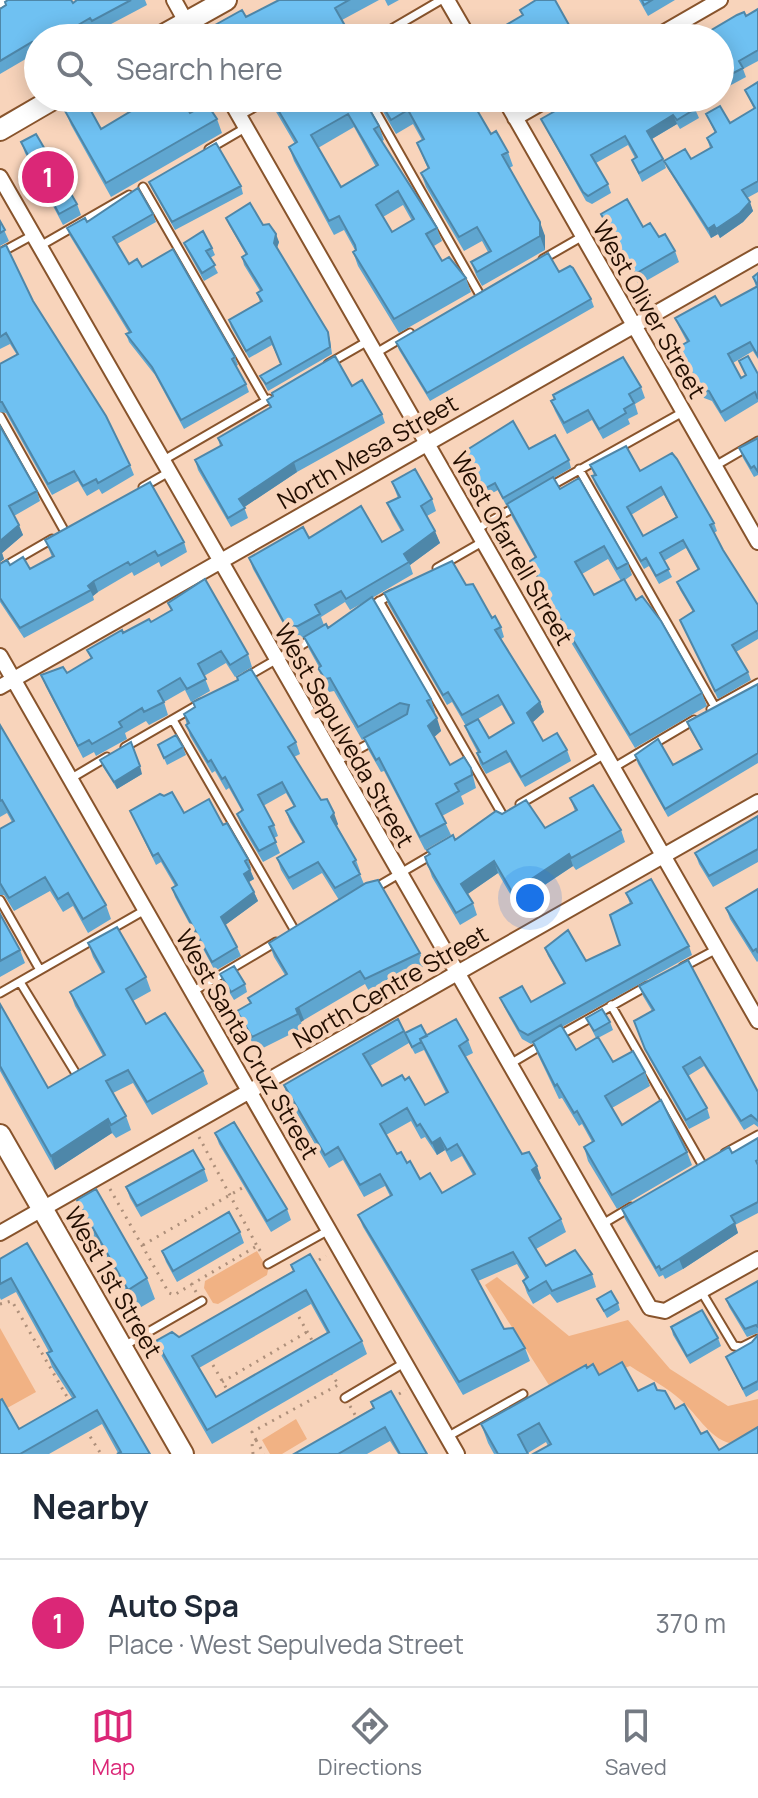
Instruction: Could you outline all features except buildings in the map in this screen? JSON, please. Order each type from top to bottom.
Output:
[{"type":"street","points":[[174,0],[188,24]]},
{"type":"street","points":[[198,24],[226,0]]},
{"type":"street","points":[[444,0],[460,24]]},
{"type":"street","points":[[678,24],[720,0]]},
{"type":"street","points":[[0,130],[31,112]]},
{"type":"street","name":"West Ofarrell Street","points":[[237,112],[758,1021]]},
{"type":"street","name":"West Oliver Street","points":[[512,112],[758,542]]},
{"type":"street","points":[[515,118],[526,112]]},
{"type":"street","name":"West Sepulveda Street","points":[[0,177],[650,1308],[665,1311],[701,1291]]},
{"type":"street","name":"North Mesa Street","points":[[7,683],[758,255]]},
{"type":"street","name":"West Santa Cruz Street","points":[[0,656],[7,683],[70,779],[457,1454]]},
{"type":"street","name":"North Centre Street","points":[[0,1233],[758,802]]},
{"type":"street","name":"West 1st Street","points":[[0,1135],[183,1454]]},
{"type":"street","points":[[701,1291],[758,1259]]},
{"type":"lane","points":[[0,4],[7,0]]},
{"type":"lane","points":[[401,24],[444,0]]},
{"type":"lane","points":[[194,157],[254,112]]},
{"type":"lane","points":[[376,112],[480,295]]},
{"type":"lane","points":[[0,253],[36,240],[155,179]]},
{"type":"lane","points":[[143,187],[266,401]]},
{"type":"lane","points":[[531,265],[583,236]]},
{"type":"lane","points":[[467,302],[493,287]]},
{"type":"lane","points":[[317,371],[414,331]]},
{"type":"lane","points":[[130,494],[278,394]]},
{"type":"lane","points":[[541,492],[683,412]]},
{"type":"lane","points":[[0,416],[65,532]]},
{"type":"lane","points":[[715,466],[758,441]]},
{"type":"lane","points":[[579,469],[715,707]]},
{"type":"lane","points":[[431,571],[528,499]]},
{"type":"lane","points":[[0,569],[78,524]]},
{"type":"lane","points":[[353,616],[405,586]]},
{"type":"lane","points":[[379,601],[502,814]]},
{"type":"lane","points":[[238,682],[315,637]]},
{"type":"lane","points":[[613,768],[758,683]]},
{"type":"lane","points":[[70,779],[212,697]]},
{"type":"lane","points":[[173,720],[295,931]]},
{"type":"lane","points":[[335,762],[384,736]]},
{"type":"lane","points":[[489,822],[605,754]]},
{"type":"lane","points":[[360,896],[438,852]]},
{"type":"lane","points":[[0,900],[40,970]]},
{"type":"lane","points":[[0,993],[145,910]]},
{"type":"lane","points":[[192,992],[308,924]]},
{"type":"lane","points":[[677,970],[717,949]]},
{"type":"lane","points":[[20,982],[75,1072]]},
{"type":"lane","points":[[510,1064],[651,984]]},
{"type":"lane","points":[[611,1005],[703,1166]]},
{"type":"lane","points":[[690,1173],[758,1135]]},
{"type":"lane","points":[[601,1225],[639,1202]]},
{"type":"lane","points":[[268,1264],[330,1230]]},
{"type":"lane","points":[[701,1291],[734,1346],[742,1347],[758,1339]]},
{"type":"lane","points":[[121,1347],[202,1301]]},
{"type":"lane","points":[[345,1398],[404,1363]]},
{"type":"lane","points":[[447,1437],[523,1394]]},
{"type":"path","points":[[192,1124],[268,1264]]},
{"type":"path","points":[[102,1175],[169,1293],[174,1295],[257,1246]]},
{"type":"path","points":[[143,1245],[242,1188]]},
{"type":"path","points":[[304,1268],[340,1248]]},
{"type":"path","points":[[192,1284],[202,1301]]},
{"type":"path","points":[[0,1304],[12,1301],[72,1405],[60,1406]]},
{"type":"path","points":[[293,1307],[315,1345]]},
{"type":"path","points":[[222,1382],[307,1332]]},
{"type":"path","points":[[132,1366],[168,1345]]},
{"type":"path","points":[[207,1356],[230,1394]]},
{"type":"path","points":[[330,1371],[364,1430]]},
{"type":"path","points":[[252,1432],[338,1384]]},
{"type":"path","points":[[381,1405],[416,1384]]},
{"type":"path","points":[[357,1418],[369,1411]]},
{"type":"path","points":[[245,1420],[264,1454]]},
{"type":"path","points":[[85,1428],[100,1452],[94,1454]]},
{"type":"path","points":[[253,1454],[252,1443],[256,1440]]},
{"type":"shaded area","points":[[257,1251],[268,1270],[267,1275],[218,1304],[213,1303],[204,1288],[205,1281]]},
{"type":"shaded area","points":[[497,1277],[569,1336],[628,1320],[670,1369],[728,1406],[758,1399],[758,1441],[732,1444],[714,1435],[676,1396],[630,1366],[554,1393],[485,1285]]},
{"type":"shaded area","points":[[0,1328],[36,1392],[0,1412]]},
{"type":"shaded area","points":[[296,1419],[307,1439],[282,1454],[270,1454],[262,1440]]},
{"type":"place","name":"Auto Spa","points":[[48,177]]}]
